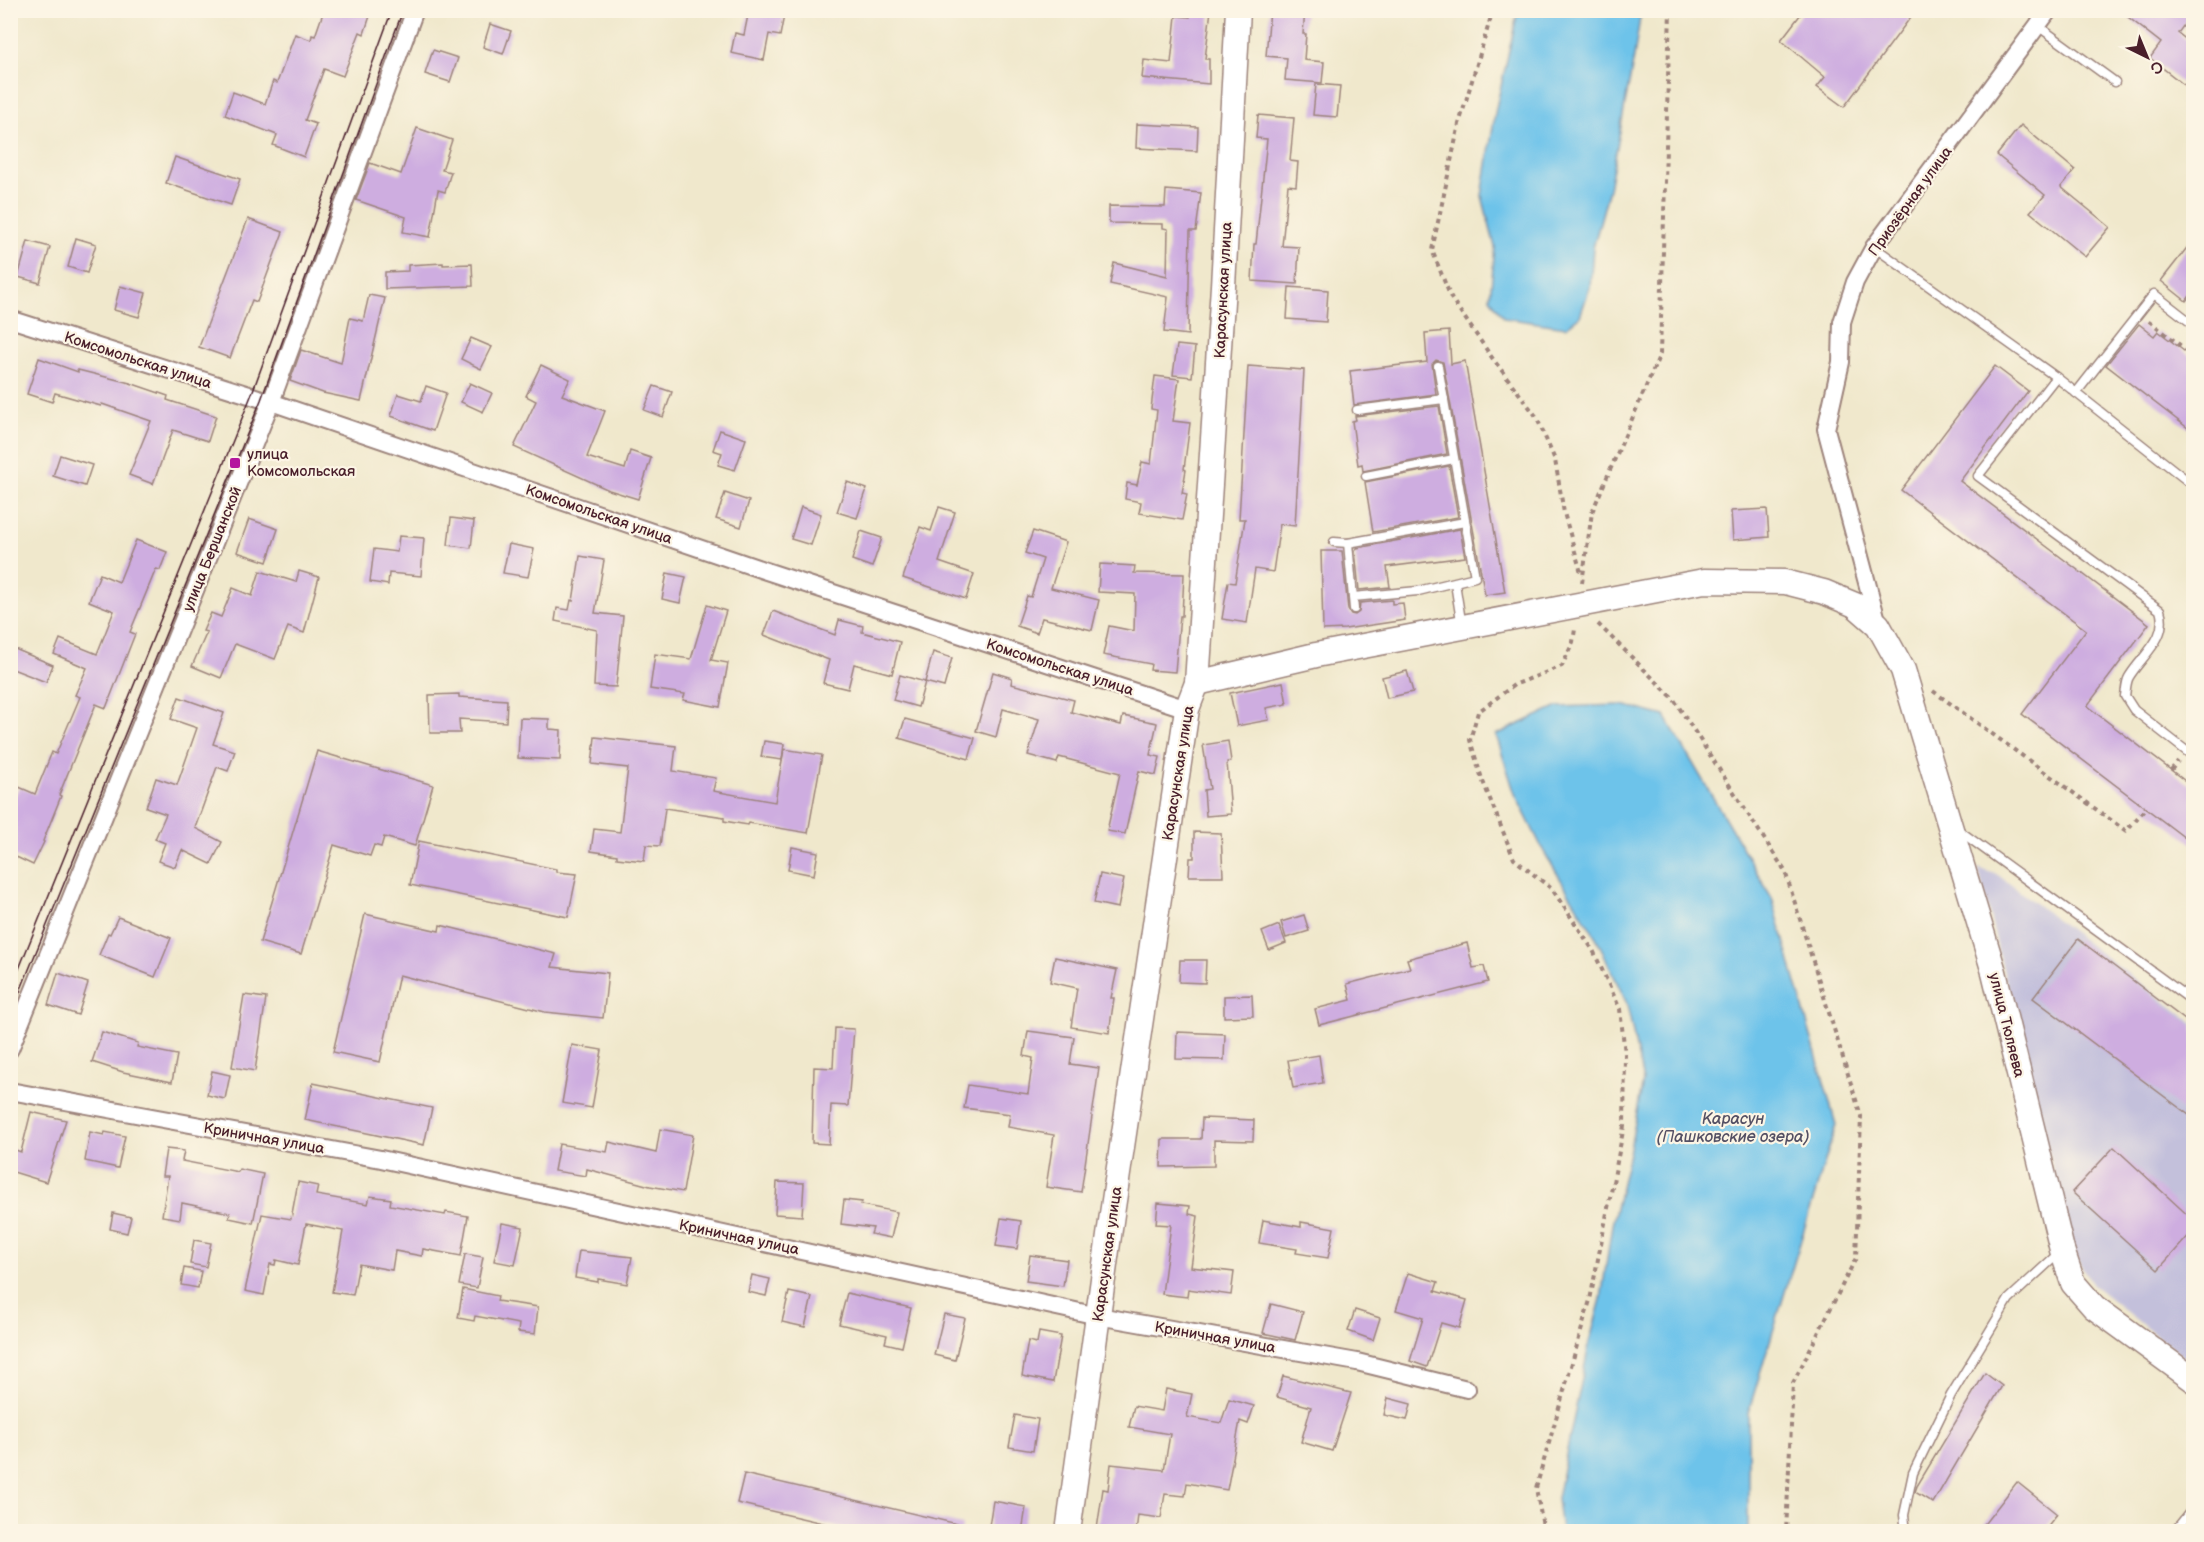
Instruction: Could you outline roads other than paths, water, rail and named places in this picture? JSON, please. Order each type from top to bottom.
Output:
[{"type":"street","name":"улица Бершанской","points":[[10,1049],[271,402],[415,10]]},
{"type":"street","name":"Карасунская улица","points":[[1068,1532],[1187,709],[1197,683],[1223,286],[1238,10]]},
{"type":"street","name":"Приозёрная улица","points":[[1878,625],[1826,429],[1841,362],[1842,322],[1855,282],[1874,248],[2049,10]]},
{"type":"street","name":"Комсомольская улица","points":[[10,319],[271,402],[752,566],[1187,709]]},
{"type":"street","name":"улица Тюляева","points":[[1197,683],[1316,655],[1704,581],[1785,582],[1824,592],[1855,605],[1878,625],[1904,670],[1994,972],[2062,1250],[2073,1283],[2094,1307],[2193,1380]]},
{"type":"street","name":"Криничная улица","points":[[10,1091],[381,1159],[1098,1316],[1357,1362],[1467,1389]]},
{"type":"lane","points":[[2038,26],[2115,82]]},
{"type":"lane","points":[[1874,248],[2056,377],[2193,486]]},
{"type":"lane","points":[[2076,393],[2154,294],[2193,325]]},
{"type":"lane","points":[[1353,597],[1418,591],[1475,577],[1438,366]]},
{"type":"lane","points":[[2056,377],[1978,476],[2160,610],[2164,622],[2158,637],[2127,679],[2125,696],[2134,710],[2193,757]]},
{"type":"lane","points":[[1357,410],[1444,399]]},
{"type":"lane","points":[[1366,476],[1454,459]]},
{"type":"lane","points":[[1334,542],[1348,543],[1466,522]]},
{"type":"lane","points":[[1348,543],[1354,609]]},
{"type":"lane","points":[[1455,583],[1462,627]]},
{"type":"lane","points":[[1948,822],[2193,1002]]},
{"type":"lane","points":[[1906,1532],[1904,1515],[1913,1473],[1951,1395],[2009,1299],[2062,1250]]},
{"type":"lane","points":[[2174,1532],[2193,1507]]},
{"type":"water","points":[[1518,11],[1641,11],[1609,189],[1593,248],[1590,287],[1580,316],[1566,327],[1504,318],[1490,298],[1495,247],[1482,196],[1496,108]]},
{"type":"water","name":"Карасун (Пашковские озера)","points":[[1622,705],[1665,716],[1772,898],[1836,1125],[1748,1413],[1748,1531],[1561,1531],[1557,1498],[1590,1340],[1601,1299],[1612,1225],[1643,1081],[1627,1004],[1597,939],[1544,852],[1515,794],[1496,735],[1556,707]]},
{"type":"tram line","points":[[10,991],[251,396],[392,10]]},
{"type":"tram line","points":[[10,1016],[261,400],[403,10]]},
{"type":"place","name":"улица Комсомольская","points":[[235,463]]}]
